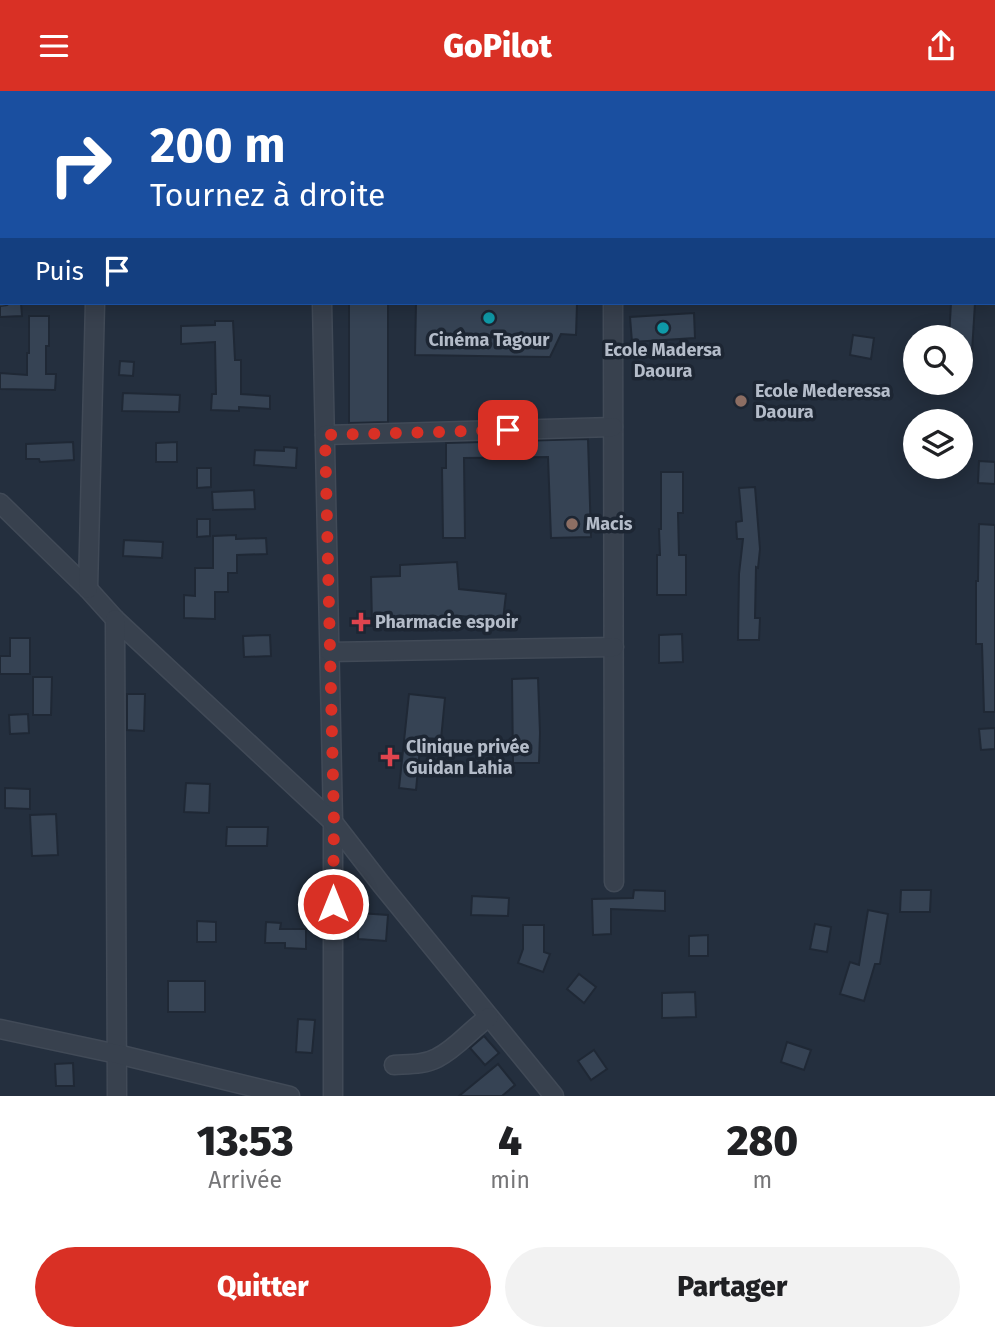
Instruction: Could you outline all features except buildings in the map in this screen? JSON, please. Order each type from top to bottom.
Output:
[{"type":"street","points":[[88,589],[95,305]]},
{"type":"street","points":[[322,305],[334,822],[333,1096]]},
{"type":"street","points":[[613,305],[614,882]]},
{"type":"street","points":[[325,435],[613,426]]},
{"type":"street","points":[[0,503],[115,619],[334,822],[381,884],[554,1096]]},
{"type":"street","points":[[115,619],[117,1096]]},
{"type":"street","points":[[330,652],[614,647]]},
{"type":"street","points":[[394,1065],[422,1063],[437,1058],[489,1017]]},
{"type":"street","points":[[0,1029],[290,1096]]},
{"type":"place","name":"Cinéma Tagour","points":[[489,318]]},
{"type":"place","name":"Ecole Madersa Daoura","points":[[663,328]]},
{"type":"place","name":"Ecole Mederessa Daoura","points":[[741,401]]},
{"type":"place","name":"Macis","points":[[572,524]]},
{"type":"place","name":"Pharmacie espoir","points":[[361,622]]},
{"type":"place","name":"Clinique privée Guidan Lahia","points":[[390,757]]},
{"type":"route","points":[[333,904],[334,822],[325,435],[508,430]]}]
